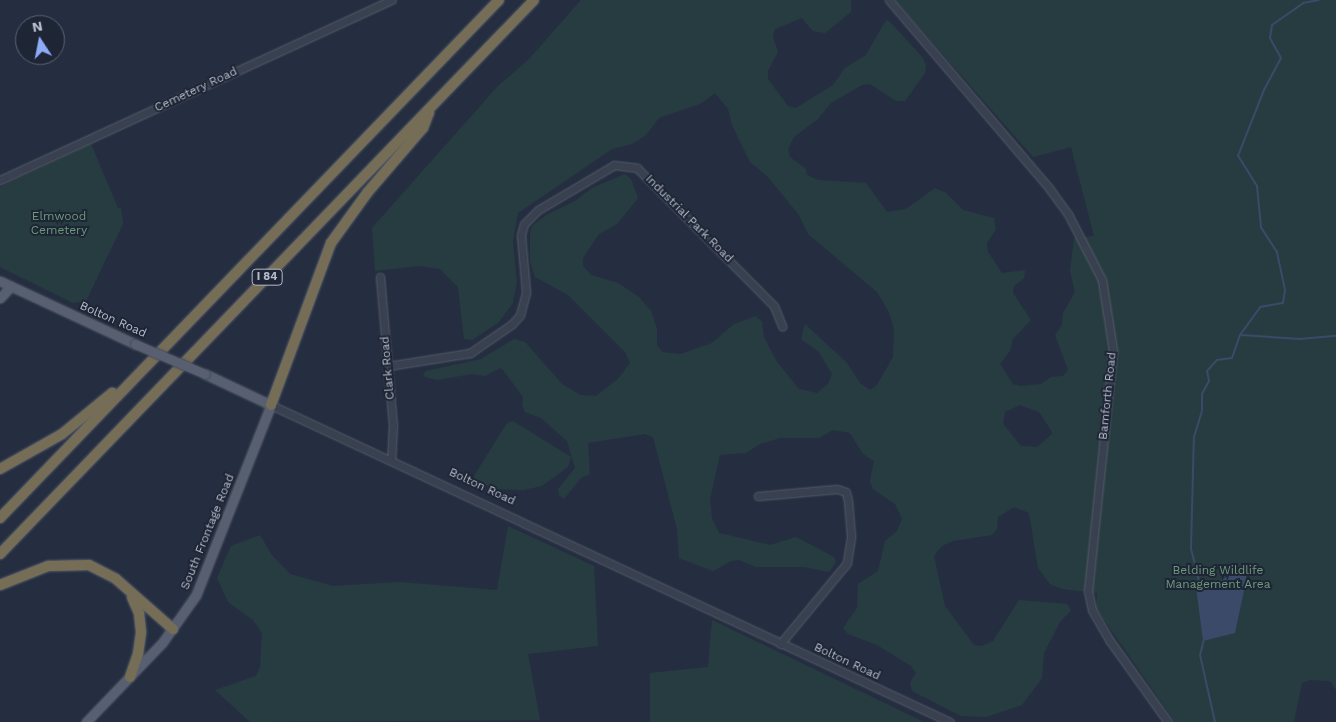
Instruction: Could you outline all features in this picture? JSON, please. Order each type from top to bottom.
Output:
[{"type":"highway","name":"I 84","points":[[0,518],[499,0]]},
{"type":"highway","name":"I 84","points":[[0,554],[534,0]]},
{"type":"highway","points":[[271,404],[330,243],[367,193],[422,128],[431,107]]},
{"type":"highway","points":[[0,469],[56,438],[113,392],[132,381]]},
{"type":"highway","points":[[0,585],[40,568],[77,564],[105,572],[173,629]]},
{"type":"highway","points":[[130,594],[139,613],[141,632],[138,654],[130,677]]},
{"type":"main road","name":"Bolton Road","points":[[0,281],[135,344],[271,404]]},
{"type":"main road","points":[[0,298],[11,286]]},
{"type":"main road","name":"South Frontage Road","points":[[86,722],[173,629],[208,570],[271,404]]},
{"type":"street","name":"Cemetery Road","points":[[0,180],[392,0]]},
{"type":"street","name":"Bamforth Road","points":[[888,0],[1049,188],[1069,216],[1102,280],[1113,350],[1088,591],[1092,610],[1110,641],[1168,722]]},
{"type":"street","name":"Industrial Park Road","points":[[388,366],[470,353],[512,324],[520,315],[526,292],[521,235],[524,224],[538,210],[614,165],[637,168],[774,306],[782,326]]},
{"type":"street","name":"Clark Road","points":[[380,277],[394,439],[391,459]]},
{"type":"street","name":"Bolton Road","points":[[271,404],[950,722]]},
{"type":"street","points":[[758,496],[837,489],[846,492],[848,501],[851,537],[846,563],[780,644]]},
{"type":"green space","name":"Belding Wildlife Management Area","points":[[581,0],[851,0],[851,12],[825,33],[813,31],[802,18],[775,29],[773,37],[778,52],[768,71],[768,79],[788,106],[796,108],[833,85],[845,68],[866,55],[887,20],[923,58],[926,65],[925,73],[905,101],[896,101],[870,84],[862,85],[831,103],[818,119],[794,137],[788,149],[790,157],[806,169],[807,175],[818,180],[866,183],[887,212],[906,209],[935,188],[946,193],[963,210],[994,218],[996,229],[987,243],[988,252],[1002,273],[1025,270],[1024,278],[1014,286],[1013,293],[1031,320],[1013,339],[1010,351],[1000,364],[1013,384],[1020,386],[1041,384],[1051,377],[1063,376],[1068,370],[1055,335],[1062,325],[1063,313],[1075,292],[1070,271],[1074,238],[1094,236],[1071,147],[1033,157],[895,0],[1336,0],[1336,690],[1330,681],[1310,680],[1302,683],[1294,722],[1175,722],[1096,608],[1097,593],[1062,589],[1050,584],[1038,568],[1029,513],[1014,507],[998,517],[997,529],[992,535],[953,541],[942,546],[934,556],[945,606],[974,645],[982,646],[993,641],[1019,600],[1067,604],[1071,610],[1060,622],[1044,653],[1042,678],[1022,705],[986,717],[961,716],[912,691],[910,683],[916,673],[911,666],[877,645],[848,634],[843,628],[857,608],[858,584],[878,571],[885,541],[897,531],[902,519],[895,504],[873,489],[870,481],[874,461],[863,454],[850,433],[833,430],[819,438],[780,438],[760,444],[746,453],[720,455],[710,499],[712,518],[719,533],[770,545],[796,537],[834,557],[836,562],[829,572],[804,567],[756,567],[739,560],[731,561],[713,571],[679,558],[677,529],[653,437],[644,434],[588,443],[590,474],[581,478],[564,499],[559,495],[558,489],[575,468],[567,441],[541,418],[525,412],[522,405],[523,397],[503,370],[500,368],[485,376],[472,374],[437,380],[425,377],[423,374],[426,371],[481,359],[514,339],[525,342],[562,384],[580,395],[596,396],[618,379],[630,363],[625,352],[568,295],[535,277],[530,261],[530,232],[533,225],[546,215],[575,201],[592,188],[625,174],[631,179],[638,198],[617,224],[599,234],[583,258],[583,266],[591,275],[618,283],[639,297],[651,311],[657,329],[657,345],[662,352],[681,354],[712,343],[734,324],[756,316],[762,322],[764,337],[777,362],[799,389],[817,393],[828,384],[832,374],[819,352],[801,339],[805,324],[847,363],[860,383],[870,390],[877,385],[893,357],[894,329],[889,312],[877,292],[808,234],[799,215],[767,176],[750,162],[732,125],[728,109],[715,93],[702,103],[659,118],[646,135],[632,144],[612,149],[518,213],[513,241],[517,281],[513,303],[498,323],[472,340],[464,339],[458,287],[440,269],[419,266],[375,271],[372,228],[497,87],[529,59]],"holes":[[[1020,405],[1039,412],[1052,434],[1037,447],[1021,446],[1003,424],[1005,412]]]},
{"type":"green space","name":"Elmwood Cemetery","points":[[91,144],[118,208],[121,208],[123,224],[86,301],[73,303],[0,267],[0,187]]},
{"type":"green space","points":[[513,421],[571,457],[568,467],[542,486],[524,490],[496,489],[472,479],[507,423]]},
{"type":"green space","points":[[508,526],[594,566],[598,646],[528,654],[540,720],[250,722],[215,690],[256,676],[260,667],[262,633],[253,620],[228,602],[217,578],[231,546],[260,535],[271,554],[290,574],[333,586],[399,582],[497,590]]},
{"type":"green space","points":[[712,620],[924,722],[650,722],[650,673],[708,667]]},
{"type":"water","points":[[1239,568],[1246,571],[1246,581],[1235,633],[1203,641],[1196,587],[1222,580]]},
{"type":"waterway","points":[[1200,585],[1191,548],[1194,437],[1202,410],[1202,394],[1209,381],[1207,371],[1217,360],[1232,358],[1240,335],[1260,307],[1283,303],[1285,290],[1277,252],[1261,227],[1257,186],[1238,156],[1264,90],[1281,58],[1270,38],[1272,25],[1303,3],[1319,0]]},
{"type":"waterway","points":[[1241,335],[1300,339],[1336,336]]},
{"type":"waterway","points":[[1204,639],[1200,655],[1215,722]]}]
